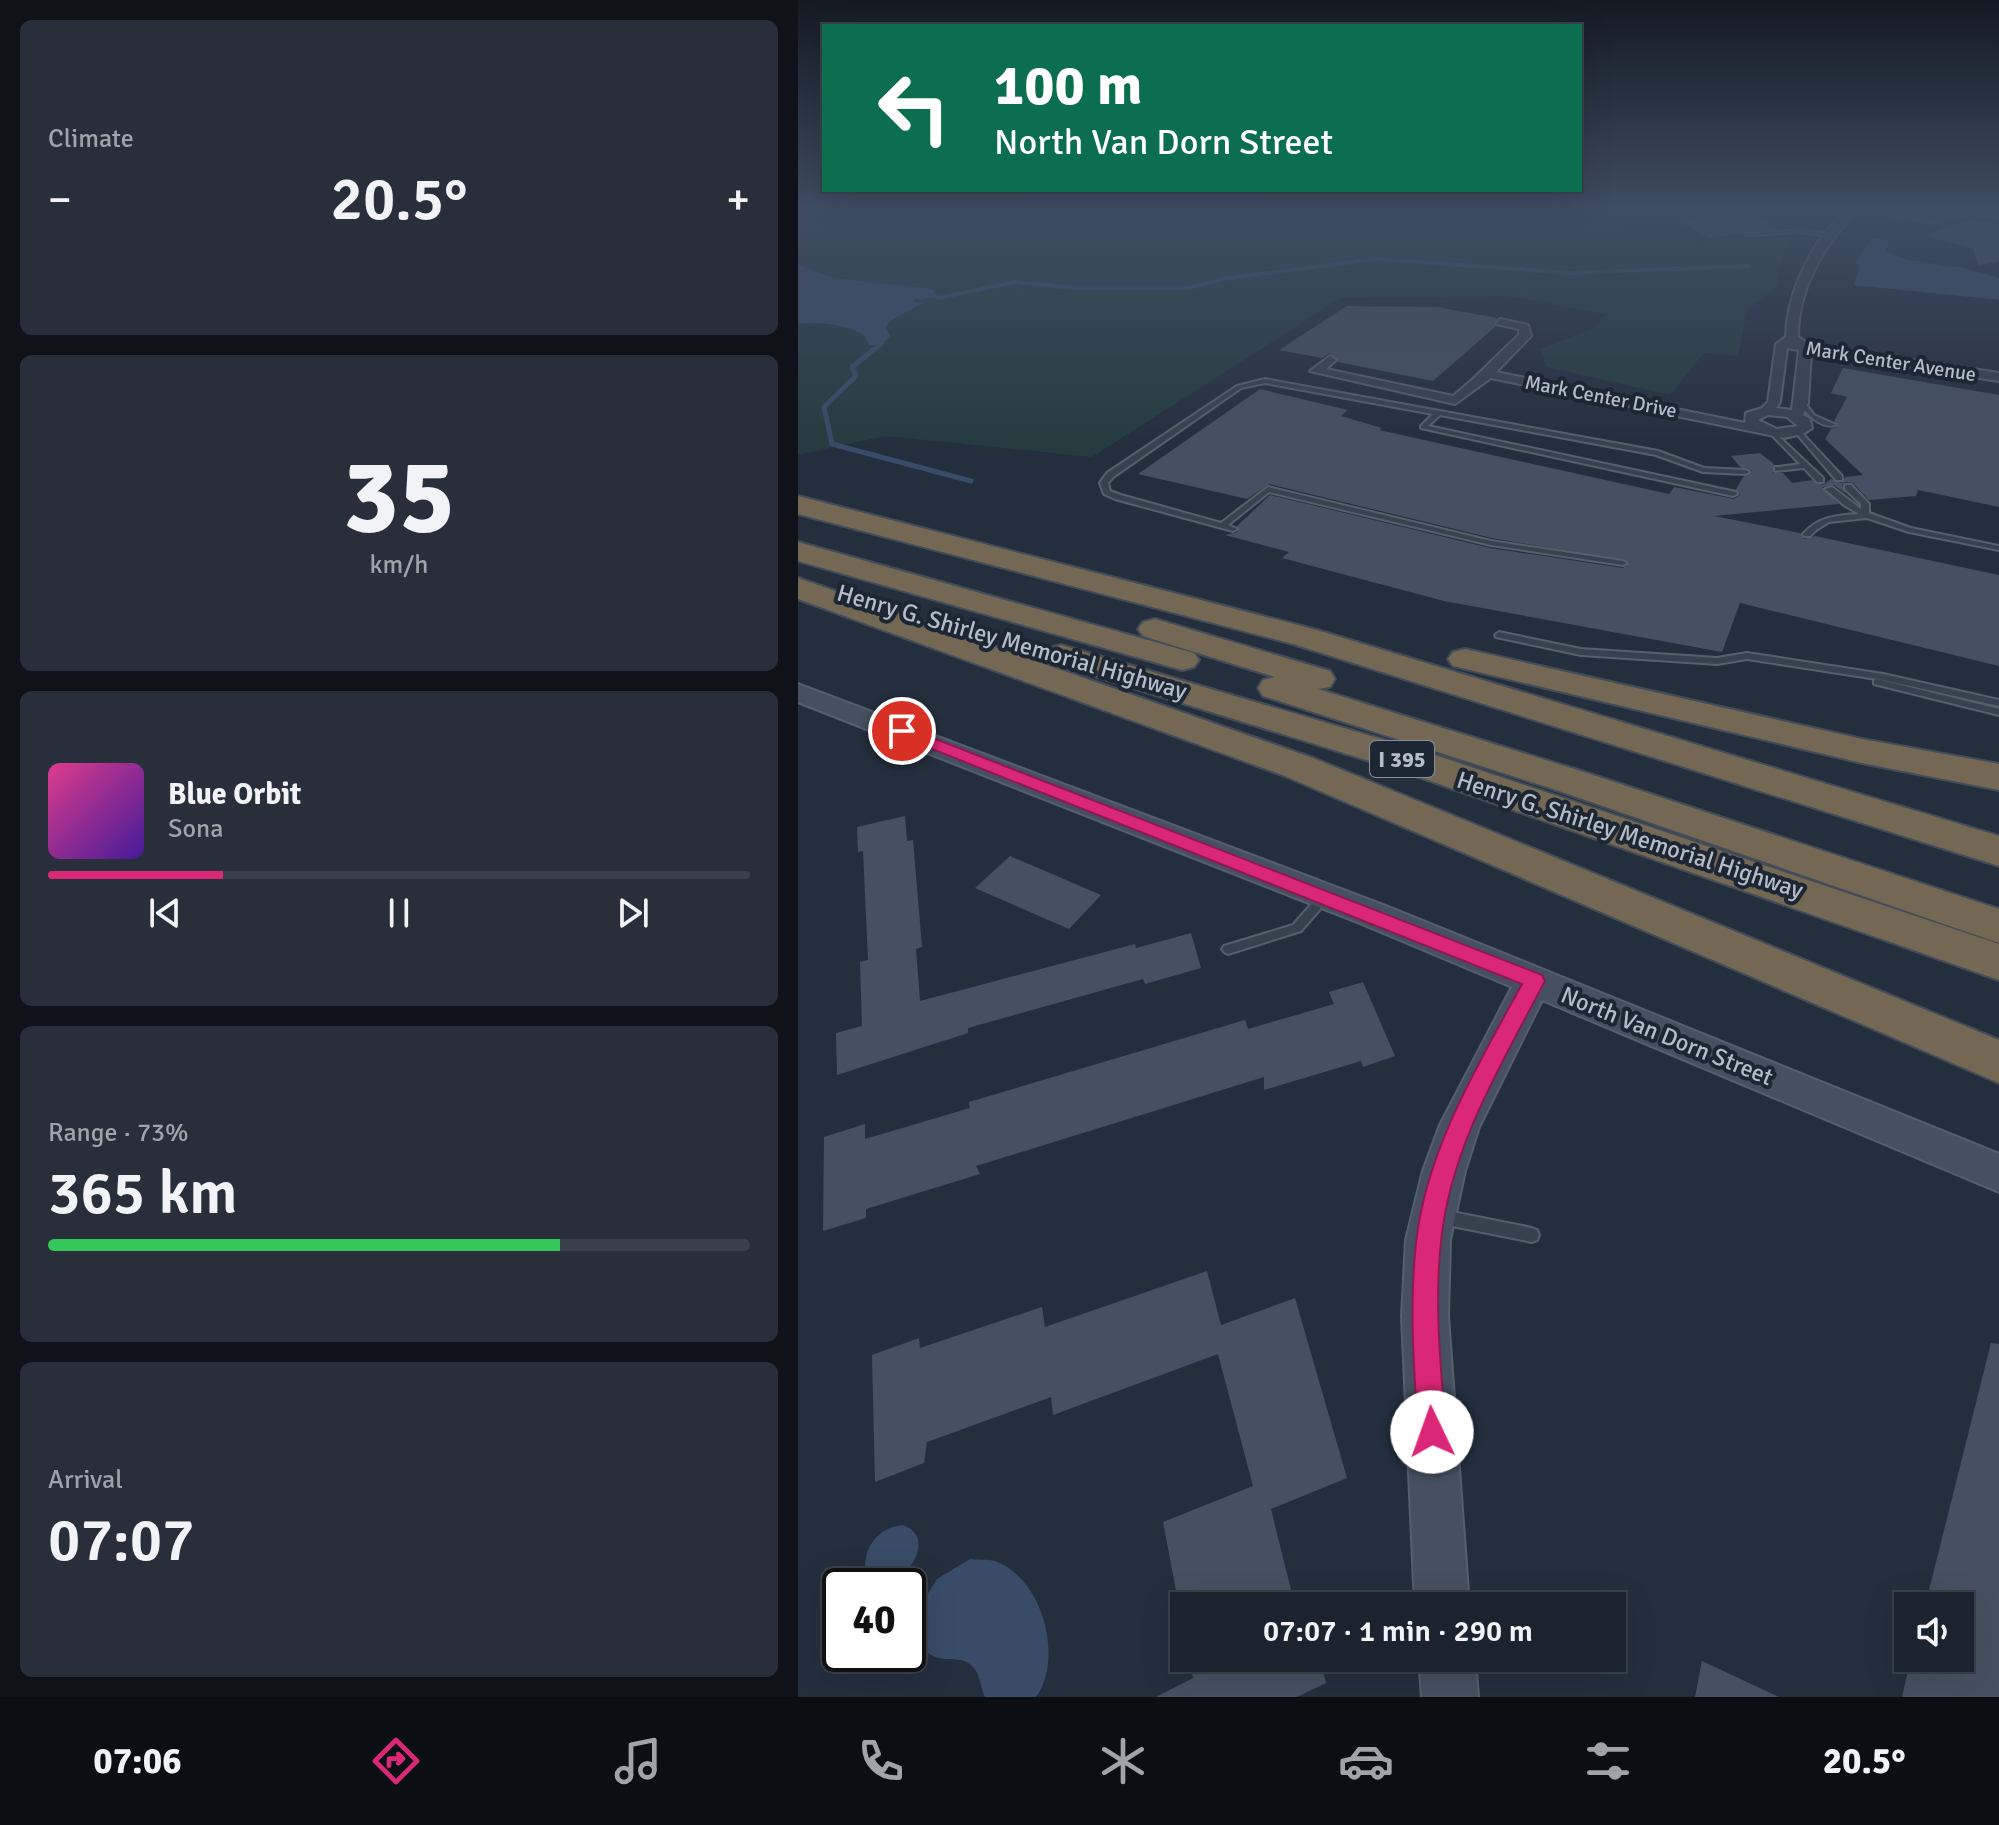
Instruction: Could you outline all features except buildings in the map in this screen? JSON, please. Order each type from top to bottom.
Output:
[{"type":"highway","points":[[798,504],[1107,572],[1601,692],[1862,751],[1999,777]]},
{"type":"highway","points":[[798,504],[1305,637],[1999,851]]},
{"type":"highway","points":[[798,534],[1131,622],[1226,651],[1999,901]]},
{"type":"highway","points":[[798,551],[1041,617],[1345,709],[1999,926]]},
{"type":"highway","name":"Henry G. Shirley Memorial Highway","points":[[798,581],[1311,729],[1755,875],[1999,962]]},
{"type":"highway","points":[[798,588],[1299,767],[1999,1062]]},
{"type":"highway","points":[[1862,751],[1999,789]]},
{"type":"main road","name":"North Van Dorn Street","points":[[798,692],[1325,896],[1999,1173]]},
{"type":"main road","points":[[1441,1592],[1425,1316],[1428,1240],[1444,1171],[1460,1125],[1534,981]]},
{"type":"main road","points":[[1448,1672],[1450,1697]]},
{"type":"street","points":[[1767,411],[1774,402],[1777,376],[1803,288]]},
{"type":"street","name":"Mark Center Drive","points":[[1330,360],[1316,371],[1455,400],[1489,374],[1491,366],[1525,336],[1524,327],[1500,322]]},
{"type":"street","name":"Mark Center Avenue","points":[[1787,341],[1805,348],[1999,377]]},
{"type":"street","name":"Mark Center Avenue","points":[[1787,341],[1999,366]]},
{"type":"street","points":[[1802,430],[1805,422],[1799,409],[1805,348]]},
{"type":"street","name":"Mark Center Drive","points":[[1489,374],[1769,432],[1802,430]]},
{"type":"street","points":[[1713,418],[1732,417],[1777,376]]},
{"type":"street","points":[[1769,432],[1750,419],[1767,411],[1799,409]]},
{"type":"lane","points":[[1233,529],[1118,497],[1107,492],[1104,483],[1110,475],[1239,387],[1251,383],[1277,381],[1658,453],[1719,473],[1745,472]]},
{"type":"lane","points":[[1799,409],[1832,427],[1802,430],[1839,478]]},
{"type":"lane","points":[[1438,413],[1423,427],[1733,494]]},
{"type":"lane","points":[[1769,432],[1820,480]]},
{"type":"lane","points":[[1778,469],[1826,465]]},
{"type":"lane","points":[[1848,487],[1865,504],[1865,516]]},
{"type":"lane","points":[[1223,525],[1268,489],[1491,543],[1623,563]]},
{"type":"lane","points":[[1829,489],[1845,505],[1865,516],[1900,528],[1999,548]]},
{"type":"lane","points":[[1807,534],[1815,524],[1827,519],[1865,516]]},
{"type":"lane","points":[[1499,635],[1581,652],[1717,661],[1747,656],[1846,672],[1999,703]]},
{"type":"lane","points":[[1846,672],[1901,690],[1999,712]]},
{"type":"lane","points":[[1228,949],[1297,928],[1325,896]]},
{"type":"lane","points":[[1434,1215],[1532,1235]]},
{"type":"green space","points":[[798,288],[1775,288],[1747,310],[1738,356],[1704,353],[1670,395],[1547,367],[1540,349],[1595,328],[1606,314],[1507,296],[1341,298],[1092,457],[885,436],[798,455]]},
{"type":"water","points":[[798,288],[926,288],[933,289],[938,298],[915,299],[913,302],[923,303],[890,321],[886,328],[891,337],[879,345],[869,345],[863,334],[847,328],[798,324]]},
{"type":"water","points":[[1885,288],[1999,288],[1999,300]]},
{"type":"water","points":[[903,1525],[913,1531],[918,1540],[914,1561],[908,1568],[865,1568],[870,1546],[880,1534]]},
{"type":"water","points":[[970,1559],[995,1561],[1012,1570],[1026,1584],[1044,1621],[1048,1642],[1044,1681],[1036,1697],[985,1697],[978,1674],[970,1664],[962,1660],[939,1658],[926,1651],[926,1595],[937,1579]]},
{"type":"waterway","points":[[938,298],[985,288]]},
{"type":"waterway","points":[[882,343],[852,367],[856,376],[824,407],[832,444],[971,481]]},
{"type":"route","points":[[902,731],[1374,915],[1534,981],[1460,1125],[1444,1171],[1428,1240],[1425,1316],[1432,1432]]}]
